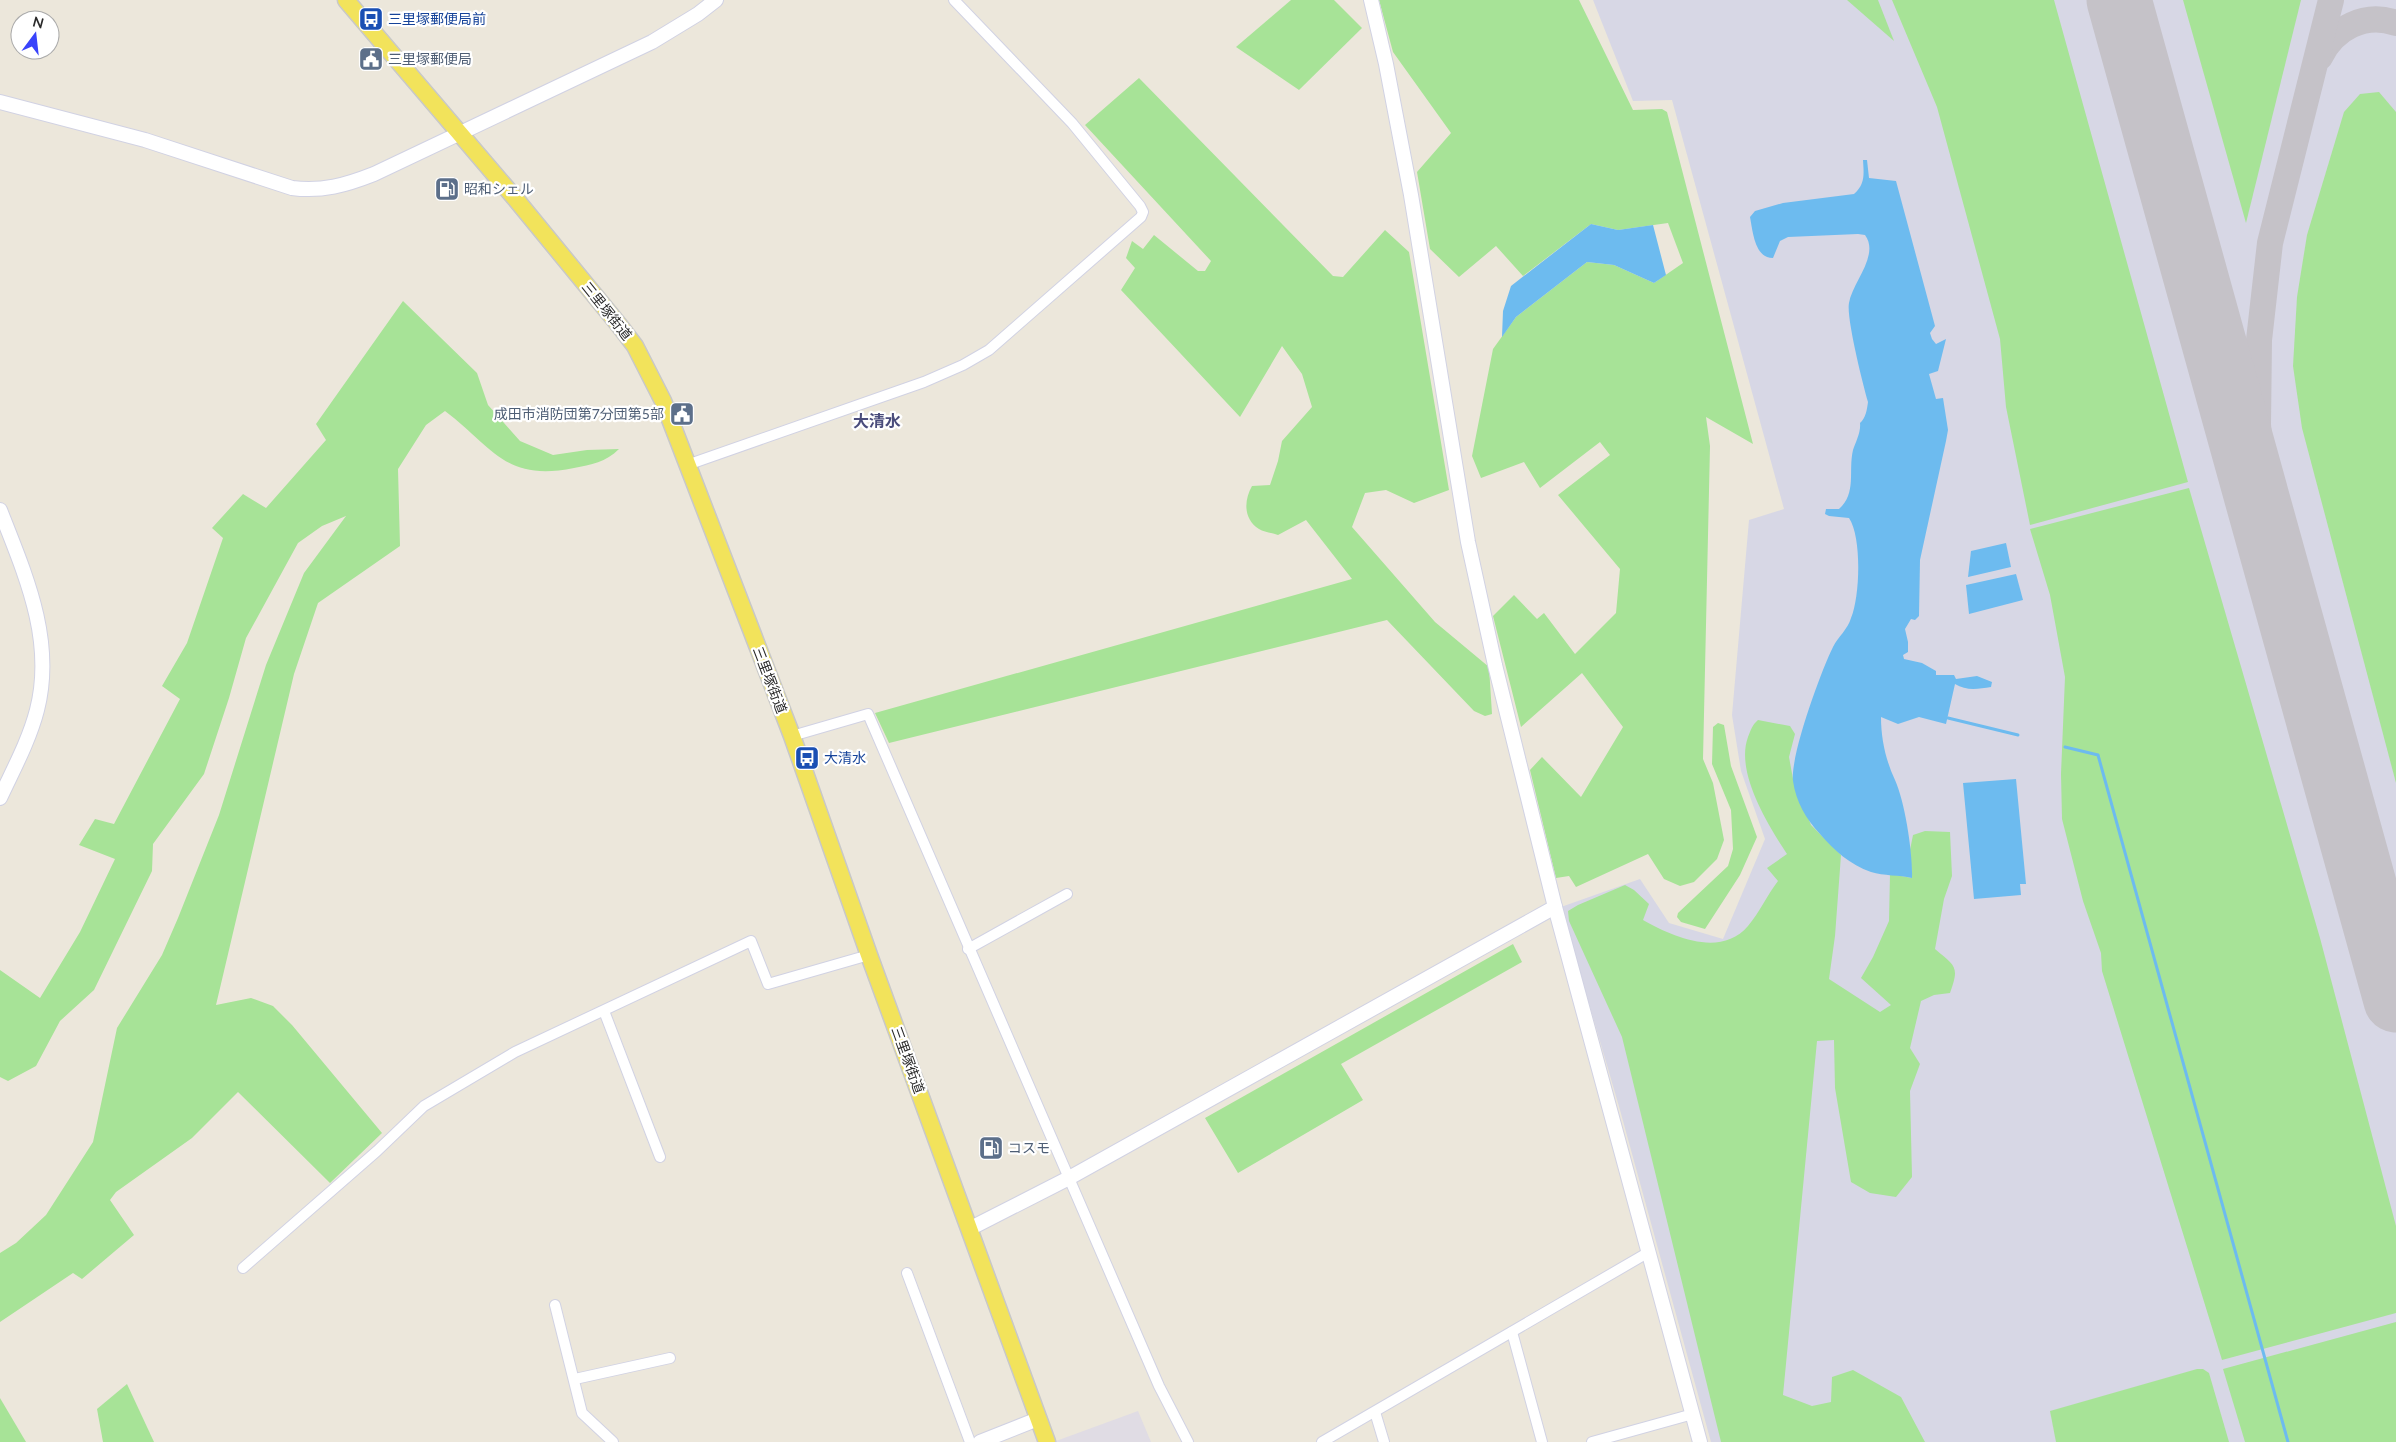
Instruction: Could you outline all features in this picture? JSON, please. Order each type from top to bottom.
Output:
[{"type":"main road","name":"三里塚街道","points":[[346,0],[460,134],[635,346],[663,401],[792,736],[869,955],[1047,1442]]},
{"type":"street","points":[[0,102],[145,140],[268,181],[302,189],[322,189],[346,185],[460,134],[652,42],[698,14],[716,0]]},
{"type":"street","points":[[687,465],[924,382],[978,357],[996,345],[1141,217],[1143,212],[1140,206],[1072,123],[954,0]]},
{"type":"street","points":[[1371,0],[1386,64],[1411,195],[1468,542],[1495,664],[1555,907],[1700,1442]]},
{"type":"street","points":[[0,510],[33,598],[43,643],[37,710],[24,746],[0,798]]},
{"type":"street","points":[[792,736],[868,714],[968,949],[1159,1386],[1188,1442]]},
{"type":"street","points":[[968,949],[1067,894]]},
{"type":"street","points":[[969,1229],[1069,1178],[1555,907]]},
{"type":"street","points":[[243,1268],[377,1151],[424,1106],[515,1052],[750,941],[768,984],[869,955]]},
{"type":"street","points":[[604,1011],[660,1157]]},
{"type":"street","points":[[1322,1442],[1649,1252]]},
{"type":"street","points":[[907,1274],[970,1442]]},
{"type":"street","points":[[555,1304],[582,1413],[613,1442]]},
{"type":"street","points":[[1512,1332],[1542,1442]]},
{"type":"street","points":[[575,1379],[670,1358]]},
{"type":"street","points":[[1375,1412],[1384,1442]]},
{"type":"street","points":[[1592,1442],[1693,1414]]},
{"type":"street","points":[[980,1442],[1038,1419]]},
{"type":"shaded area","points":[[1593,0],[2396,0],[2396,1442],[1711,1442],[1620,1110],[1561,907],[1640,879],[1669,923],[1723,939],[1765,839],[1741,771],[1732,715],[1749,520],[1784,509],[1672,100],[1633,101]]},
{"type":"shaded area","points":[[1138,1411],[1151,1442],[1056,1442],[1056,1441]]},
{"type":"green space","points":[[1291,0],[1334,0],[1362,28],[1299,90],[1236,47]]},
{"type":"green space","points":[[1379,0],[1579,0],[1633,110],[1662,109],[1667,112],[1753,444],[1706,417],[1710,446],[1703,759],[1713,783],[1724,840],[1717,859],[1694,882],[1680,886],[1664,879],[1648,854],[1576,887],[1569,876],[1556,878],[1530,770],[1542,757],[1581,797],[1623,727],[1582,673],[1521,727],[1493,616],[1514,595],[1537,619],[1544,613],[1575,654],[1616,613],[1620,569],[1558,495],[1610,455],[1600,442],[1540,488],[1524,462],[1481,478],[1472,456],[1493,349],[1516,317],[1587,262],[1614,265],[1654,283],[1683,263],[1668,223],[1618,230],[1591,224],[1523,276],[1496,246],[1459,277],[1430,249],[1417,172],[1451,133],[1393,52]]},
{"type":"green space","points":[[1847,0],[1878,0],[1894,41]]},
{"type":"green space","points":[[1892,0],[2054,0],[2188,482],[2030,525],[2006,407],[2000,339],[1937,107]]},
{"type":"green space","points":[[2183,0],[2301,0],[2246,223]]},
{"type":"green space","points":[[1139,78],[1333,276],[1343,277],[1385,230],[1409,252],[1449,490],[1414,503],[1386,490],[1365,493],[1352,527],[1435,622],[1489,667],[1492,714],[1485,716],[1474,711],[1387,620],[889,743],[875,713],[1352,579],[1306,520],[1278,535],[1266,532],[1254,525],[1246,509],[1247,497],[1252,486],[1270,485],[1282,441],[1312,407],[1302,374],[1282,346],[1240,417],[1121,290],[1135,268],[1126,258],[1132,241],[1143,249],[1154,235],[1198,271],[1205,271],[1211,261],[1085,125]]},
{"type":"green space","points":[[2379,92],[2396,112],[2396,783],[2302,428],[2293,366],[2297,297],[2307,235],[2344,112],[2360,94]]},
{"type":"green space","points":[[403,301],[477,373],[488,405],[520,441],[553,455],[587,450],[619,449],[604,460],[586,466],[550,471],[531,470],[515,466],[501,458],[445,411],[426,425],[398,469],[400,546],[318,603],[294,674],[216,1005],[251,998],[273,1006],[292,1025],[382,1133],[330,1183],[238,1092],[192,1138],[116,1192],[110,1200],[134,1235],[82,1279],[73,1273],[0,1322],[0,1253],[16,1243],[46,1215],[93,1142],[117,1028],[162,955],[178,918],[219,815],[266,665],[304,573],[346,516],[322,526],[298,543],[246,638],[204,774],[153,844],[152,871],[94,990],[60,1021],[36,1066],[8,1081],[0,1077],[0,970],[40,998],[80,932],[115,859],[79,845],[95,819],[114,824],[180,699],[162,686],[187,643],[223,538],[212,528],[243,494],[266,508],[326,440],[316,424]]},
{"type":"green space","points":[[2189,488],[2320,938],[2396,1226],[2396,1313],[2222,1360],[2102,971],[2101,953],[2083,901],[2062,819],[2061,774],[2065,677],[2050,595],[2030,529]]},
{"type":"green space","points":[[1758,720],[1790,726],[1795,734],[1789,757],[1793,779],[1811,825],[1841,855],[1835,936],[1829,979],[1880,1012],[1891,1005],[1861,978],[1873,957],[1889,921],[1890,874],[1912,878],[1910,850],[1913,835],[1925,831],[1950,832],[1952,876],[1944,899],[1935,949],[1954,967],[1955,977],[1950,993],[1934,995],[1921,1001],[1910,1048],[1920,1064],[1910,1091],[1912,1177],[1896,1197],[1870,1193],[1851,1182],[1835,1088],[1834,1040],[1817,1041],[1783,1395],[1812,1406],[1831,1402],[1832,1377],[1853,1370],[1901,1397],[1925,1442],[1721,1442],[1622,1037],[1569,921],[1568,911],[1625,885],[1634,890],[1649,904],[1643,920],[1682,938],[1711,943],[1724,941],[1737,936],[1748,926],[1778,881],[1767,868],[1787,854],[1756,798],[1746,766],[1745,751],[1748,737]]},
{"type":"green space","points":[[1718,723],[1724,725],[1731,766],[1757,837],[1740,875],[1705,929],[1681,922],[1677,917],[1678,913],[1728,866],[1733,849],[1731,810],[1712,764],[1713,727]]},
{"type":"green space","points":[[1513,944],[1522,962],[1341,1064],[1363,1100],[1238,1173],[1205,1118]]},
{"type":"green space","points":[[2396,1322],[2396,1442],[2245,1442],[2223,1369]]},
{"type":"green space","points":[[2197,1369],[2203,1369],[2209,1373],[2229,1442],[2056,1442],[2050,1411]]},
{"type":"green space","points":[[127,1384],[154,1442],[103,1442],[97,1409]]},
{"type":"green space","points":[[0,1398],[26,1442],[0,1442]]},
{"type":"water","points":[[1863,160],[1867,160],[1869,178],[1896,181],[1935,326],[1930,333],[1936,344],[1946,339],[1938,371],[1929,374],[1936,399],[1943,398],[1948,430],[1920,560],[1919,616],[1915,620],[1911,619],[1905,629],[1908,652],[1903,655],[1904,659],[1922,663],[1936,671],[1936,675],[1954,675],[1956,679],[1977,676],[1992,682],[1991,687],[1977,689],[1963,688],[1955,684],[1946,724],[1919,717],[1898,724],[1881,717],[1885,750],[1899,790],[1908,828],[1912,878],[1871,872],[1843,856],[1825,840],[1806,816],[1799,803],[1793,781],[1796,753],[1814,693],[1833,647],[1850,622],[1858,582],[1858,552],[1853,527],[1849,518],[1825,514],[1826,509],[1839,509],[1845,503],[1848,496],[1853,450],[1868,402],[1850,322],[1849,303],[1867,260],[1869,243],[1865,235],[1858,234],[1788,237],[1780,241],[1773,258],[1767,257],[1762,254],[1756,244],[1750,217],[1755,211],[1783,203],[1854,194],[1860,187],[1863,179]]},
{"type":"water","points":[[1591,224],[1618,230],[1653,225],[1666,275],[1654,283],[1614,265],[1587,262],[1516,317],[1502,337],[1503,311],[1511,286]]},
{"type":"water","points":[[2006,543],[2011,567],[1968,577],[1971,551]]},
{"type":"water","points":[[2016,574],[2023,600],[1969,614],[1966,585]]},
{"type":"water","points":[[2016,779],[2026,884],[2020,884],[2021,895],[1974,899],[1963,783]]},
{"type":"waterway","points":[[1948,718],[2018,735]]},
{"type":"waterway","points":[[2065,747],[2098,755],[2288,1442]]},
{"type":"taxiway","points":[[2264,524],[2258,424],[2259,340],[2270,243],[2331,0]]},
{"type":"taxiway","points":[[2320,57],[2333,38],[2352,25],[2362,21],[2373,20],[2396,23]]},
{"type":"runway","points":[[2119,0],[2396,1000]]},
{"type":"place","name":"三里塚郵便局前","points":[[371,19]]},
{"type":"place","name":"三里塚郵便局","points":[[371,59]]},
{"type":"place","name":"昭和シェル","points":[[447,189]]},
{"type":"place","name":"成田市消防団第7分団第5部","points":[[682,414]]},
{"type":"place","name":"大清水","points":[[807,758]]},
{"type":"place","name":"コスモ","points":[[991,1148]]},
{"type":"district","name":"大清水","points":[[877,421]]}]
